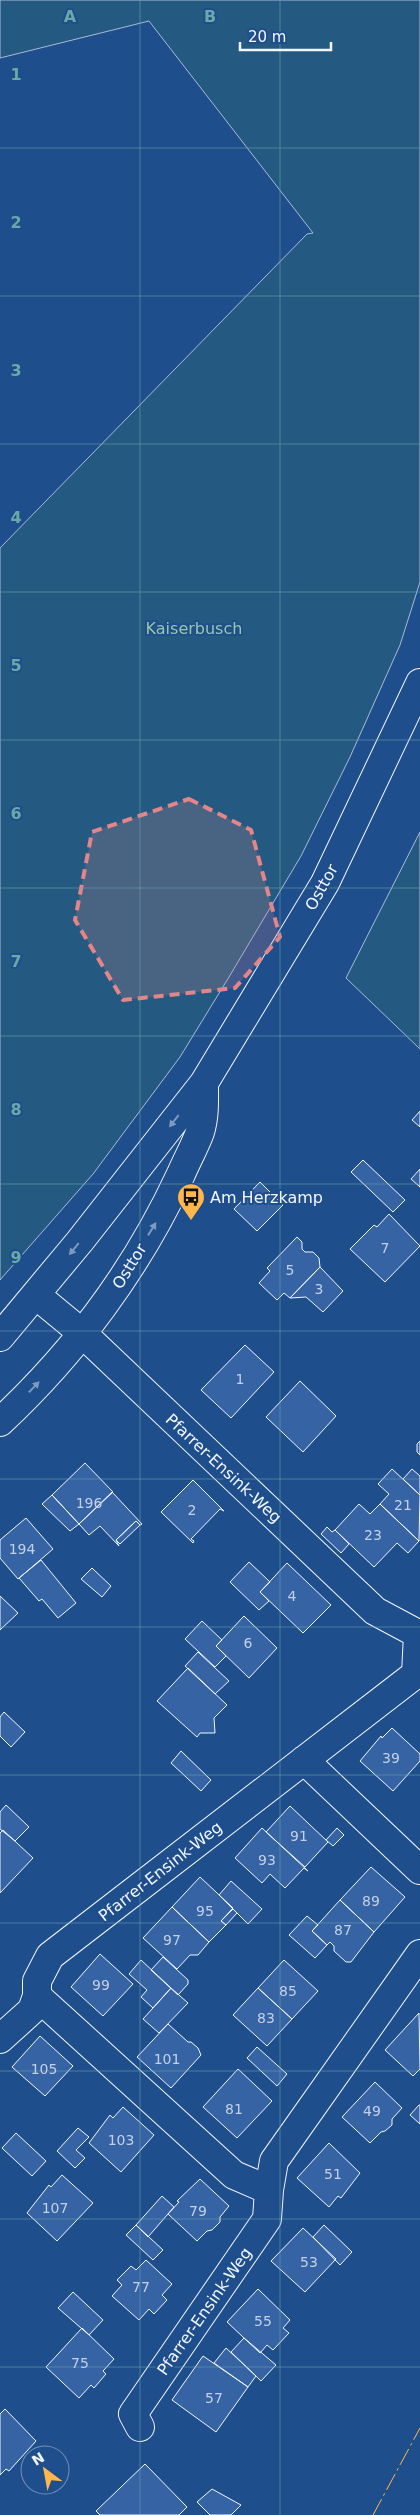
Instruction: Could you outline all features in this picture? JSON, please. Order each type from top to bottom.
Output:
[{"type":"street","name":"Osttor","points":[[0,1337],[36,1295],[204,1083],[325,883],[420,682]]},
{"type":"street","name":"Osttor","points":[[0,1422],[58,1362],[106,1303],[167,1204],[200,1132],[204,1083]]},
{"type":"street","name":"Pfarrer-Ensink-Weg","points":[[0,2039],[32,2010],[37,1996],[37,1981],[50,1956],[416,1674],[419,1634],[375,1611],[82,1333],[36,1295]]},
{"type":"street","points":[[304,1760],[420,1870]]},
{"type":"street","name":"Pfarrer-Ensink-Weg","points":[[140,2428],[133,2414],[267,2219],[268,2190],[274,2160],[420,1954]]},
{"type":"street","points":[[37,1996],[234,2175],[268,2190]]},
{"type":"highlighted area","points":[[189,799],[251,830],[280,937],[235,988],[123,1000],[75,920],[92,832]]},
{"type":"green space","name":"Kaiserbusch","points":[[0,0],[420,0],[420,582],[400,645],[350,757],[301,856],[229,977],[180,1057],[93,1174],[0,1280],[0,548],[307,234],[313,233],[149,21],[0,58]]},
{"type":"green space","points":[[420,832],[420,1049],[346,978]]},
{"type":"building","points":[[420,1111],[420,1127],[412,1120]]},
{"type":"building","points":[[363,1160],[405,1200],[393,1212],[351,1172]]},
{"type":"building","points":[[420,1169],[420,1187],[411,1179]]},
{"type":"building","points":[[260,1182],[283,1205],[257,1231],[234,1209]]},
{"type":"building","points":[[389,1214],[420,1246],[385,1282],[350,1249],[374,1225],[377,1227]]},
{"type":"building","points":[[297,1237],[302,1242],[302,1249],[305,1252],[313,1252],[319,1258],[320,1267],[290,1298],[284,1293],[277,1300],[259,1283],[270,1271],[267,1268]]},
{"type":"building","points":[[320,1267],[343,1291],[323,1312],[306,1297],[290,1298]]},
{"type":"building","points":[[245,1345],[274,1372],[231,1418],[201,1390]]},
{"type":"building","points":[[300,1381],[336,1416],[303,1452],[266,1417]]},
{"type":"building","points":[[420,1441],[420,1455],[417,1452],[417,1444]]},
{"type":"building","points":[[85,1463],[113,1492],[79,1524],[52,1495]]},
{"type":"building","points":[[392,1469],[420,1495],[419,1541],[380,1504],[389,1494],[378,1484]]},
{"type":"building","points":[[412,1469],[420,1476],[420,1495],[403,1479]]},
{"type":"building","points":[[193,1480],[224,1511],[220,1509],[191,1539],[194,1541],[193,1543],[161,1512]]},
{"type":"building","points":[[112,1492],[142,1524],[140,1525],[136,1521],[116,1540],[119,1546],[100,1526],[89,1535],[79,1524]]},
{"type":"building","points":[[52,1495],[79,1524],[70,1531],[42,1504]]},
{"type":"building","points":[[359,1504],[370,1514],[380,1504],[419,1541],[408,1553],[397,1543],[374,1567],[335,1530]]},
{"type":"building","points":[[26,1518],[53,1549],[18,1579],[0,1558],[0,1540]]},
{"type":"building","points":[[136,1521],[140,1525],[120,1544],[116,1540]]},
{"type":"building","points":[[327,1527],[332,1532],[335,1530],[349,1544],[341,1553],[321,1534]]},
{"type":"building","points":[[41,1560],[76,1603],[58,1618],[42,1599],[39,1601],[19,1578]]},
{"type":"building","points":[[249,1562],[270,1582],[260,1592],[269,1601],[259,1610],[230,1582]]},
{"type":"building","points":[[287,1563],[331,1605],[303,1633],[260,1592]]},
{"type":"building","points":[[92,1568],[111,1586],[102,1597],[81,1579]]},
{"type":"building","points":[[0,1596],[18,1613],[0,1630]]},
{"type":"building","points":[[244,1616],[277,1648],[249,1678],[216,1646]]},
{"type":"building","points":[[202,1621],[222,1640],[216,1646],[226,1656],[215,1667],[185,1639]]},
{"type":"building","points":[[198,1652],[229,1681],[215,1694],[185,1666]]},
{"type":"building","points":[[188,1668],[227,1705],[214,1718],[215,1733],[200,1733],[197,1737],[157,1701]]},
{"type":"building","points":[[4,1712],[25,1732],[11,1747],[0,1736],[0,1717]]},
{"type":"building","points":[[392,1728],[420,1754],[420,1761],[393,1791],[360,1761],[381,1736],[382,1738]]},
{"type":"building","points":[[181,1751],[211,1780],[201,1791],[171,1763]]},
{"type":"building","points":[[6,1805],[29,1827],[15,1841],[0,1829],[0,1812]]},
{"type":"building","points":[[290,1806],[328,1842],[305,1867],[266,1832]]},
{"type":"building","points":[[262,1828],[308,1871],[304,1868],[285,1888],[270,1874],[262,1883],[235,1858]]},
{"type":"building","points":[[337,1828],[344,1835],[333,1846],[326,1840]]},
{"type":"building","points":[[3,1830],[33,1858],[0,1893],[0,1833]]},
{"type":"building","points":[[371,1867],[405,1897],[374,1932],[340,1900]]},
{"type":"building","points":[[200,1877],[233,1908],[221,1921],[226,1925],[209,1942],[172,1907]]},
{"type":"building","points":[[231,1881],[262,1909],[248,1924],[219,1895]]},
{"type":"building","points":[[340,1900],[374,1932],[351,1962],[346,1962],[334,1951],[334,1946],[330,1942],[327,1945],[312,1931]]},
{"type":"building","points":[[172,1907],[209,1942],[198,1955],[190,1955],[177,1969],[143,1938]]},
{"type":"building","points":[[233,1909],[237,1913],[226,1925],[221,1921]]},
{"type":"building","points":[[307,1916],[318,1925],[312,1931],[327,1945],[315,1958],[289,1935]]},
{"type":"building","points":[[100,1954],[133,1984],[103,2016],[71,1987]]},
{"type":"building","points":[[163,1957],[188,1980],[188,1984],[178,1995],[151,1970]]},
{"type":"building","points":[[141,1960],[171,1988],[153,2008],[141,1997],[147,1990],[129,1974]]},
{"type":"building","points":[[284,1960],[318,1991],[292,2019],[258,1988]]},
{"type":"building","points":[[171,1988],[188,2003],[159,2033],[143,2019]]},
{"type":"building","points":[[258,1988],[292,2019],[267,2046],[233,2015]]},
{"type":"building","points":[[419,2013],[420,2069],[413,2076],[385,2050]]},
{"type":"building","points":[[168,2024],[188,2042],[191,2042],[198,2048],[201,2055],[171,2088],[137,2057]]},
{"type":"building","points":[[40,2036],[73,2066],[45,2096],[12,2067]]},
{"type":"building","points":[[257,2047],[287,2074],[277,2086],[247,2058]]},
{"type":"building","points":[[238,2069],[272,2101],[237,2138],[203,2107]]},
{"type":"building","points":[[375,2082],[402,2108],[392,2119],[392,2125],[381,2132],[370,2143],[342,2117]]},
{"type":"building","points":[[420,2105],[420,2124],[410,2115]]},
{"type":"building","points":[[123,2107],[154,2135],[121,2172],[89,2143],[110,2115],[113,2118]]},
{"type":"building","points":[[78,2128],[89,2137],[76,2150],[85,2158],[75,2168],[57,2151]]},
{"type":"building","points":[[16,2133],[46,2161],[32,2176],[2,2148]]},
{"type":"building","points":[[329,2143],[360,2173],[341,2198],[338,2196],[329,2207],[297,2178]]},
{"type":"building","points":[[62,2175],[93,2203],[57,2241],[27,2213],[49,2185],[51,2187]]},
{"type":"building","points":[[200,2179],[229,2206],[220,2217],[220,2222],[197,2241],[168,2214],[179,2202],[177,2201]]},
{"type":"building","points":[[162,2196],[174,2207],[148,2237],[136,2225]]},
{"type":"building","points":[[136,2225],[163,2250],[153,2260],[126,2235]]},
{"type":"building","points":[[324,2225],[352,2252],[340,2265],[313,2237]]},
{"type":"building","points":[[303,2228],[336,2259],[305,2292],[271,2261]]},
{"type":"building","points":[[146,2260],[172,2284],[162,2295],[167,2300],[154,2314],[149,2309],[139,2320],[112,2296],[122,2285],[117,2280],[131,2266],[136,2270]]},
{"type":"building","points":[[258,2289],[290,2320],[283,2328],[289,2333],[273,2350],[267,2345],[260,2353],[227,2322]]},
{"type":"building","points":[[73,2292],[103,2320],[89,2335],[58,2308]]},
{"type":"building","points":[[82,2328],[114,2359],[103,2371],[106,2374],[94,2388],[91,2385],[79,2398],[46,2367]]},
{"type":"building","points":[[244,2338],[276,2365],[261,2381],[231,2352]]},
{"type":"building","points":[[226,2348],[256,2376],[248,2387],[214,2363]]},
{"type":"building","points":[[203,2356],[248,2387],[216,2432],[172,2400]]},
{"type":"building","points":[[5,2409],[36,2441],[32,2445],[20,2445],[20,2459],[9,2471],[6,2469],[0,2475],[0,2414]]},
{"type":"building","points":[[145,2464],[187,2507],[179,2515],[100,2515],[96,2511]]},
{"type":"building","points":[[212,2489],[241,2505],[231,2515],[210,2515],[197,2502]]},
{"type":"power","points":[[373,2515],[420,2428]]},
{"type":"place","name":"Am Herzkamp","points":[[191,1221]]}]
